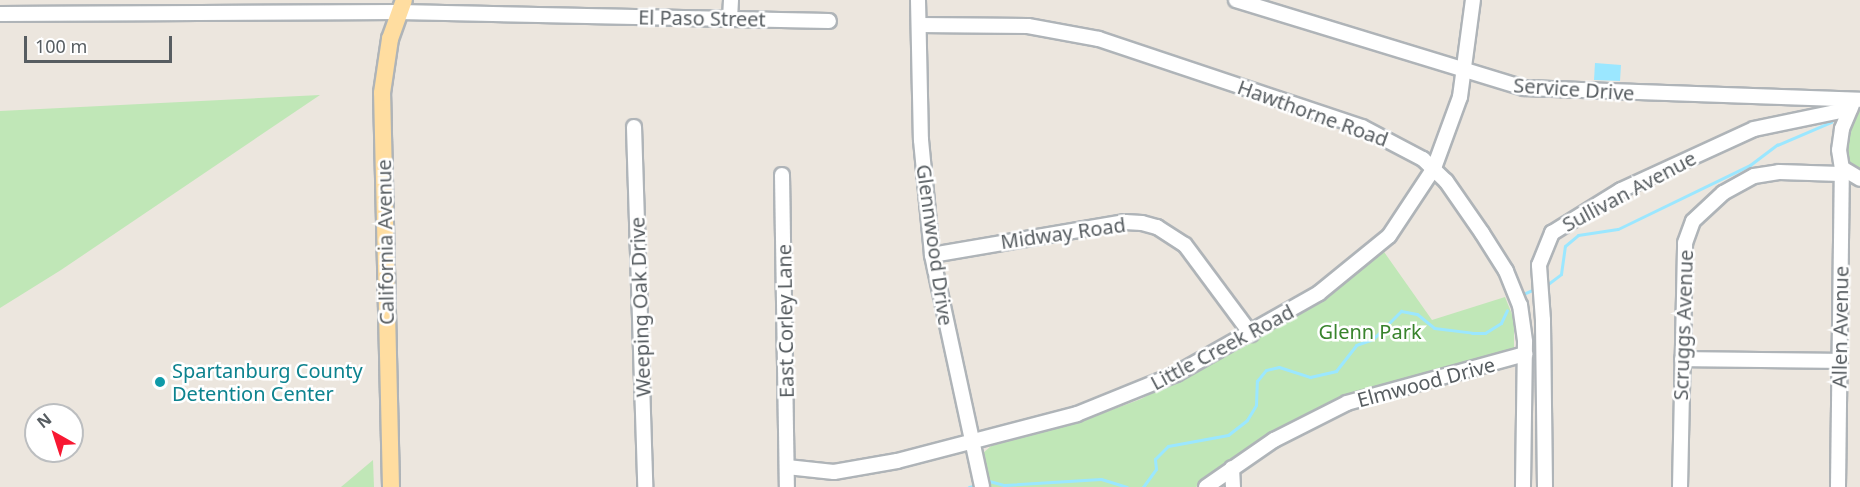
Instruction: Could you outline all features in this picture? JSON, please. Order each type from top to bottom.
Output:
[{"type":"main road","name":"California Avenue","points":[[391,487],[382,93],[384,66],[401,6]]},
{"type":"street","points":[[730,19],[731,0]]},
{"type":"street","name":"Glennwood Drive","points":[[918,0],[921,140],[932,255],[982,487]]},
{"type":"street","name":"Service Drive","points":[[1236,0],[1465,72],[1543,90],[1855,103]]},
{"type":"street","name":"Little Creek Road","points":[[787,467],[834,472],[897,461],[1111,403],[1251,334],[1326,288],[1374,251],[1409,211],[1434,168],[1453,121],[1465,72],[1473,0]]},
{"type":"street","name":"El Paso Street","points":[[0,14],[401,6],[829,21]]},
{"type":"street","name":"Hawthorne Road","points":[[919,25],[1028,26],[1099,39],[1362,127],[1412,151],[1434,168],[1482,233],[1514,288],[1523,323],[1525,354],[1523,487]]},
{"type":"street","name":"Allen Avenue","points":[[1838,487],[1840,139],[1855,103]]},
{"type":"street","name":"Sullivan Avenue","points":[[1545,487],[1544,320],[1539,265],[1552,233],[1612,195],[1754,129],[1855,103]]},
{"type":"street","name":"Weeping Oak Drive","points":[[634,127],[645,487]]},
{"type":"street","points":[[1841,171],[1860,179]]},
{"type":"street","name":"Scruggs Avenue","points":[[1680,487],[1685,243],[1700,212],[1723,193],[1754,176],[1779,172],[1841,171]]},
{"type":"street","name":"East Corley Lane","points":[[782,175],[787,487]]},
{"type":"street","name":"Midway Road","points":[[932,255],[1125,222],[1142,223],[1157,227],[1185,245],[1251,334]]},
{"type":"street","name":"Elmwood Drive","points":[[1206,487],[1296,427],[1347,403],[1525,354]]},
{"type":"street","points":[[1682,359],[1840,360]]},
{"type":"street","points":[[1232,468],[1233,487]]},
{"type":"green space","points":[[320,95],[61,270],[0,308],[0,111]]},
{"type":"green space","points":[[1860,100],[1860,176],[1839,150]]},
{"type":"green space","name":"Glenn Park","points":[[1382,249],[1432,320],[1505,297],[1514,319],[1514,351],[1464,368],[1368,389],[1266,437],[1196,487],[987,487],[982,454],[991,446],[1079,422],[1141,399],[1281,323],[1338,285]]},
{"type":"green space","points":[[373,460],[374,487],[341,487]]},
{"type":"water","points":[[1595,63],[1621,65],[1620,81],[1594,80]]},
{"type":"waterway","points":[[1544,287],[1561,274],[1565,246],[1578,235],[1618,229],[1750,165],[1777,145],[1831,122]]},
{"type":"waterway","points":[[1521,295],[1532,290]]},
{"type":"waterway","points":[[1143,487],[1156,469],[1155,459],[1168,446],[1228,435],[1247,420],[1256,405],[1257,381],[1266,370],[1279,367],[1310,377],[1336,371],[1356,345],[1373,339],[1401,311],[1417,314],[1434,328],[1485,333],[1501,323],[1507,310]]},
{"type":"waterway","points":[[989,481],[1004,485],[1101,479],[1127,487]]},
{"type":"waterway","points":[[969,487],[973,486]]},
{"type":"place","name":"Spartanburg County Detention Center","points":[[160,382]]}]
